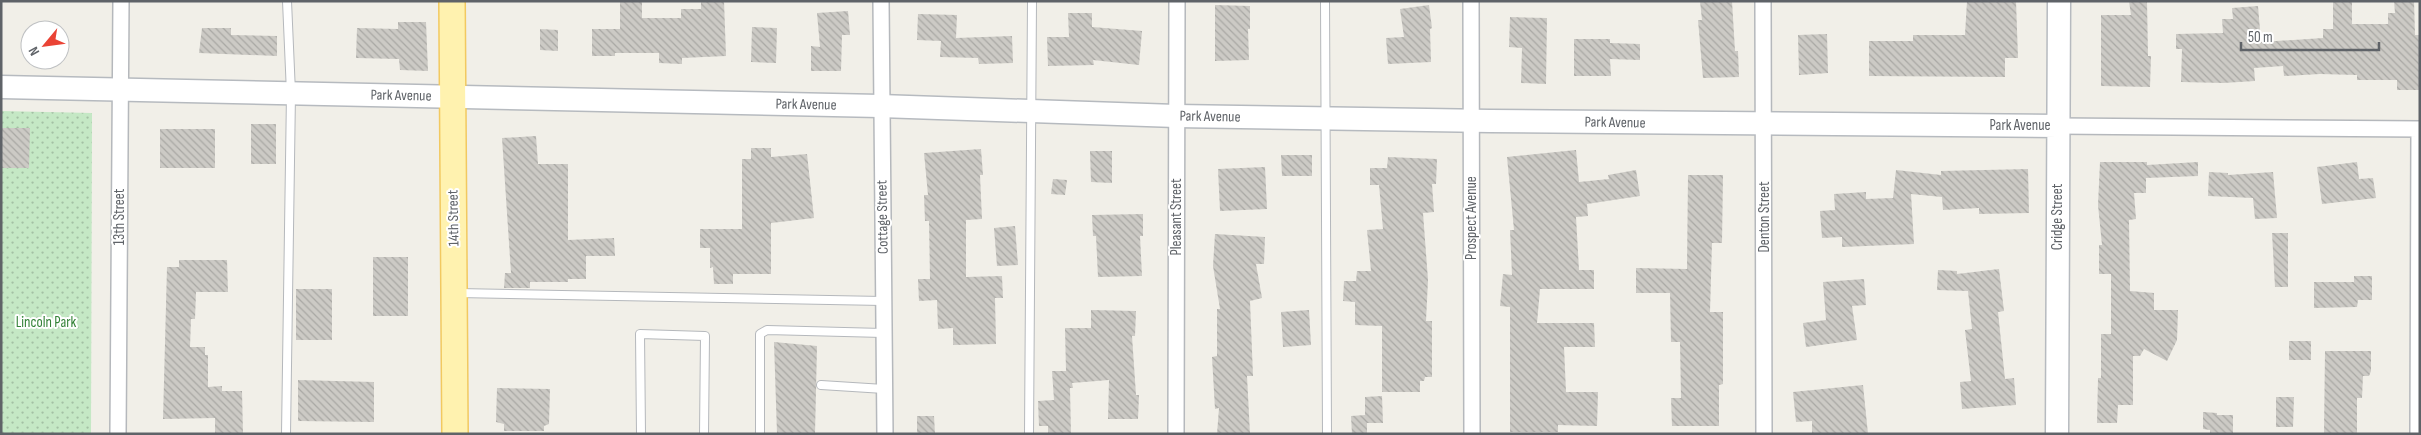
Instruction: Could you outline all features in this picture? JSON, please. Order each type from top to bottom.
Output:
[{"type":"main road","name":"14th Street","points":[[452,1],[451,95],[455,434]]},
{"type":"street","name":"13th Street","points":[[118,434],[121,1]]},
{"type":"street","name":"Cottage Street","points":[[881,1],[880,106],[885,434]]},
{"type":"street","name":"Pleasant Street","points":[[1176,434],[1177,1]]},
{"type":"street","name":"Prospect Avenue","points":[[1471,1],[1472,434]]},
{"type":"street","name":"Denton Street","points":[[1764,1],[1764,434]]},
{"type":"street","name":"Cridge Street","points":[[2056,434],[2059,1]]},
{"type":"street","name":"Park Avenue","points":[[1,87],[451,95],[1176,116],[1471,121],[2419,129]]},
{"type":"street","points":[[2418,434],[2419,129]]},
{"type":"lane","points":[[286,434],[291,93],[287,1]]},
{"type":"lane","points":[[1029,434],[1032,1]]},
{"type":"lane","points":[[1325,1],[1327,434]]},
{"type":"lane","points":[[454,293],[883,301]]},
{"type":"lane","points":[[760,434],[760,334],[768,330],[883,333]]},
{"type":"lane","points":[[641,434],[640,334],[705,336],[704,434]]},
{"type":"lane","points":[[821,385],[884,389]]},
{"type":"green space","name":"Lincoln Park","points":[[1,111],[92,113],[91,434],[1,434]]},
{"type":"building","points":[[620,1],[642,1],[642,18],[681,18],[681,9],[701,9],[701,1],[724,1],[726,56],[682,58],[682,64],[659,63],[659,53],[615,53],[615,56],[592,56],[592,29],[620,29]]},
{"type":"building","points":[[1700,1],[1732,1],[1735,51],[1738,51],[1739,77],[1703,78],[1698,20],[1702,20]]},
{"type":"building","points":[[1967,1],[2016,1],[2018,58],[2005,58],[2005,77],[1869,76],[1869,41],[1913,41],[1913,35],[1965,35]]},
{"type":"building","points":[[2129,1],[2147,1],[2148,56],[2151,56],[2150,87],[2101,86],[2101,15],[2131,15]]},
{"type":"building","points":[[2333,1],[2352,2],[2352,24],[2388,24],[2388,13],[2395,13],[2394,1],[2414,1],[2415,35],[2420,35],[2420,90],[2397,90],[2397,80],[2357,80],[2357,75],[2320,74],[2284,76],[2283,66],[2254,68],[2255,81],[2223,83],[2181,82],[2182,49],[2176,49],[2176,34],[2223,33],[2222,19],[2233,19],[2232,8],[2258,6],[2261,42],[2323,38],[2323,29],[2333,29]]},
{"type":"building","points":[[1215,5],[1250,6],[1250,29],[1248,29],[1249,60],[1215,61]]},
{"type":"building","points":[[1429,5],[1432,28],[1430,29],[1431,62],[1388,64],[1386,38],[1404,37],[1400,9]]},
{"type":"building","points":[[848,11],[850,35],[842,35],[841,71],[811,71],[811,46],[820,47],[817,13]]},
{"type":"building","points":[[1068,13],[1092,13],[1092,27],[1142,31],[1139,65],[1093,60],[1094,65],[1048,66],[1047,37],[1069,37]]},
{"type":"building","points":[[918,14],[957,15],[956,38],[1012,36],[1013,63],[979,64],[978,58],[940,57],[941,41],[917,40]]},
{"type":"building","points":[[1510,17],[1547,18],[1546,84],[1521,83],[1522,48],[1509,47]]},
{"type":"building","points":[[398,22],[426,22],[428,71],[400,70],[399,59],[356,58],[357,28],[398,29]]},
{"type":"building","points":[[752,27],[777,28],[776,63],[751,62]]},
{"type":"building","points":[[202,28],[231,28],[231,35],[277,36],[277,56],[199,53]]},
{"type":"building","points":[[540,29],[558,30],[558,51],[540,50]]},
{"type":"building","points":[[1827,34],[1828,73],[1799,75],[1798,35]]},
{"type":"building","points":[[1574,39],[1610,39],[1610,43],[1640,44],[1640,60],[1610,59],[1611,76],[1574,76]]},
{"type":"building","points":[[251,124],[276,124],[276,164],[251,164]]},
{"type":"building","points":[[1,128],[30,128],[29,168],[1,168]]},
{"type":"building","points":[[160,129],[215,129],[215,168],[160,168]]},
{"type":"building","points":[[536,136],[538,164],[568,164],[568,240],[614,238],[615,256],[586,256],[586,279],[568,279],[568,282],[530,282],[530,288],[504,288],[505,273],[511,273],[502,138]]},
{"type":"building","points":[[751,148],[771,148],[771,157],[807,154],[814,218],[771,223],[771,274],[733,274],[733,284],[714,284],[713,267],[710,268],[710,248],[700,248],[700,229],[742,229],[742,159],[751,159]]},
{"type":"building","points":[[981,149],[983,175],[980,175],[982,219],[966,220],[966,277],[1002,276],[1003,298],[995,298],[996,344],[953,345],[953,328],[938,329],[937,300],[919,301],[918,279],[930,279],[929,221],[925,221],[924,195],[928,195],[924,153]]},
{"type":"building","points":[[1576,150],[1579,182],[1609,179],[1608,175],[1636,170],[1640,196],[1587,204],[1588,216],[1576,217],[1579,270],[1594,270],[1594,289],[1540,289],[1537,323],[1594,323],[1595,347],[1564,347],[1566,392],[1598,392],[1597,426],[1558,425],[1558,432],[1510,432],[1510,307],[1500,306],[1503,274],[1512,275],[1510,230],[1514,230],[1507,157]]},
{"type":"building","points":[[1090,151],[1112,151],[1112,183],[1091,182]]},
{"type":"building","points":[[1281,155],[1312,155],[1312,176],[1282,176]]},
{"type":"building","points":[[1388,157],[1437,159],[1436,184],[1432,184],[1434,212],[1423,213],[1428,280],[1426,321],[1432,321],[1432,377],[1425,377],[1424,381],[1420,381],[1420,392],[1382,392],[1382,326],[1355,325],[1355,302],[1343,301],[1344,281],[1356,281],[1357,271],[1371,271],[1367,230],[1383,229],[1379,185],[1370,185],[1370,168],[1387,168]]},
{"type":"building","points":[[2100,162],[2147,162],[2147,165],[2198,162],[2198,176],[2146,178],[2146,193],[2134,193],[2136,219],[2129,220],[2130,291],[2154,293],[2154,310],[2178,310],[2177,340],[2167,361],[2144,349],[2140,356],[2133,356],[2133,405],[2118,405],[2117,423],[2097,423],[2098,378],[2101,378],[2101,334],[2111,334],[2111,274],[2099,274],[2099,245],[2102,245],[2098,205]]},
{"type":"building","points":[[2357,162],[2359,179],[2373,178],[2376,198],[2322,204],[2317,167]]},
{"type":"building","points":[[1265,167],[1267,209],[1220,211],[1218,169]]},
{"type":"building","points":[[2028,169],[2029,213],[1979,214],[1979,208],[1943,210],[1942,197],[1911,194],[1914,244],[1842,247],[1842,237],[1822,238],[1820,211],[1835,210],[1834,194],[1866,192],[1866,199],[1893,198],[1896,170],[1941,175],[1941,171]]},
{"type":"building","points":[[2209,172],[2228,173],[2228,175],[2273,172],[2277,218],[2255,219],[2253,198],[2208,196]]},
{"type":"building","points":[[1688,175],[1723,175],[1722,243],[1712,243],[1710,312],[1723,312],[1723,384],[1719,385],[1719,426],[1672,426],[1671,398],[1681,398],[1680,342],[1671,342],[1670,293],[1636,293],[1636,268],[1687,269]]},
{"type":"building","points":[[1053,179],[1067,180],[1065,195],[1051,194]]},
{"type":"building","points":[[1143,214],[1143,236],[1140,236],[1142,276],[1098,277],[1096,236],[1093,236],[1092,215]]},
{"type":"building","points":[[1015,226],[1018,265],[997,266],[994,228]]},
{"type":"building","points":[[2272,233],[2288,233],[2288,287],[2275,287]]},
{"type":"building","points":[[1215,234],[1265,237],[1264,264],[1256,264],[1262,298],[1250,301],[1253,376],[1247,376],[1250,434],[1217,434],[1219,408],[1215,409],[1212,357],[1217,356],[1217,309],[1220,309],[1213,266]]},
{"type":"building","points":[[373,257],[408,257],[408,316],[373,316]]},
{"type":"building","points":[[179,260],[227,260],[228,292],[196,292],[195,319],[191,319],[190,347],[205,347],[205,355],[208,355],[208,387],[222,386],[222,391],[242,391],[243,434],[215,434],[215,418],[163,419],[167,267],[179,267]]},
{"type":"building","points":[[1999,269],[2004,311],[1998,312],[2005,379],[2014,378],[2016,405],[1962,409],[1960,382],[1971,381],[1965,330],[1972,329],[1968,291],[1937,290],[1938,270],[1957,271],[1957,274]]},
{"type":"building","points":[[2354,276],[2372,276],[2372,300],[2358,300],[2357,307],[2314,308],[2314,282],[2354,282]]},
{"type":"building","points":[[1864,279],[1866,305],[1852,306],[1857,340],[1806,347],[1803,323],[1826,320],[1823,282]]},
{"type":"building","points":[[296,289],[332,289],[332,340],[296,340]]},
{"type":"building","points":[[1091,310],[1136,311],[1135,336],[1132,336],[1136,395],[1139,395],[1138,419],[1108,419],[1109,380],[1072,383],[1073,388],[1070,388],[1071,434],[1048,434],[1048,426],[1039,426],[1038,401],[1054,400],[1052,371],[1066,371],[1065,328],[1091,328]]},
{"type":"building","points":[[1309,310],[1311,345],[1283,347],[1281,312]]},
{"type":"building","points":[[2289,341],[2311,341],[2311,360],[2289,360]]},
{"type":"building","points":[[774,342],[817,346],[815,434],[777,434]]},
{"type":"building","points":[[2325,351],[2371,351],[2371,371],[2369,376],[2363,376],[2362,398],[2357,398],[2357,434],[2324,434]]},
{"type":"building","points":[[298,380],[374,382],[374,422],[298,421]]},
{"type":"building","points":[[1863,385],[1868,434],[1812,434],[1812,421],[1796,422],[1793,392]]},
{"type":"building","points":[[497,388],[550,389],[549,424],[544,426],[544,431],[504,431],[504,424],[496,422]]},
{"type":"building","points":[[1382,396],[1383,423],[1367,423],[1367,434],[1352,434],[1351,416],[1365,415],[1365,397]]},
{"type":"building","points":[[2276,397],[2294,397],[2293,427],[2276,427]]},
{"type":"building","points":[[2203,412],[2217,413],[2217,415],[2233,415],[2233,434],[2210,434],[2210,430],[2203,429]]},
{"type":"building","points":[[917,416],[934,416],[935,434],[919,434],[917,432]]}]
